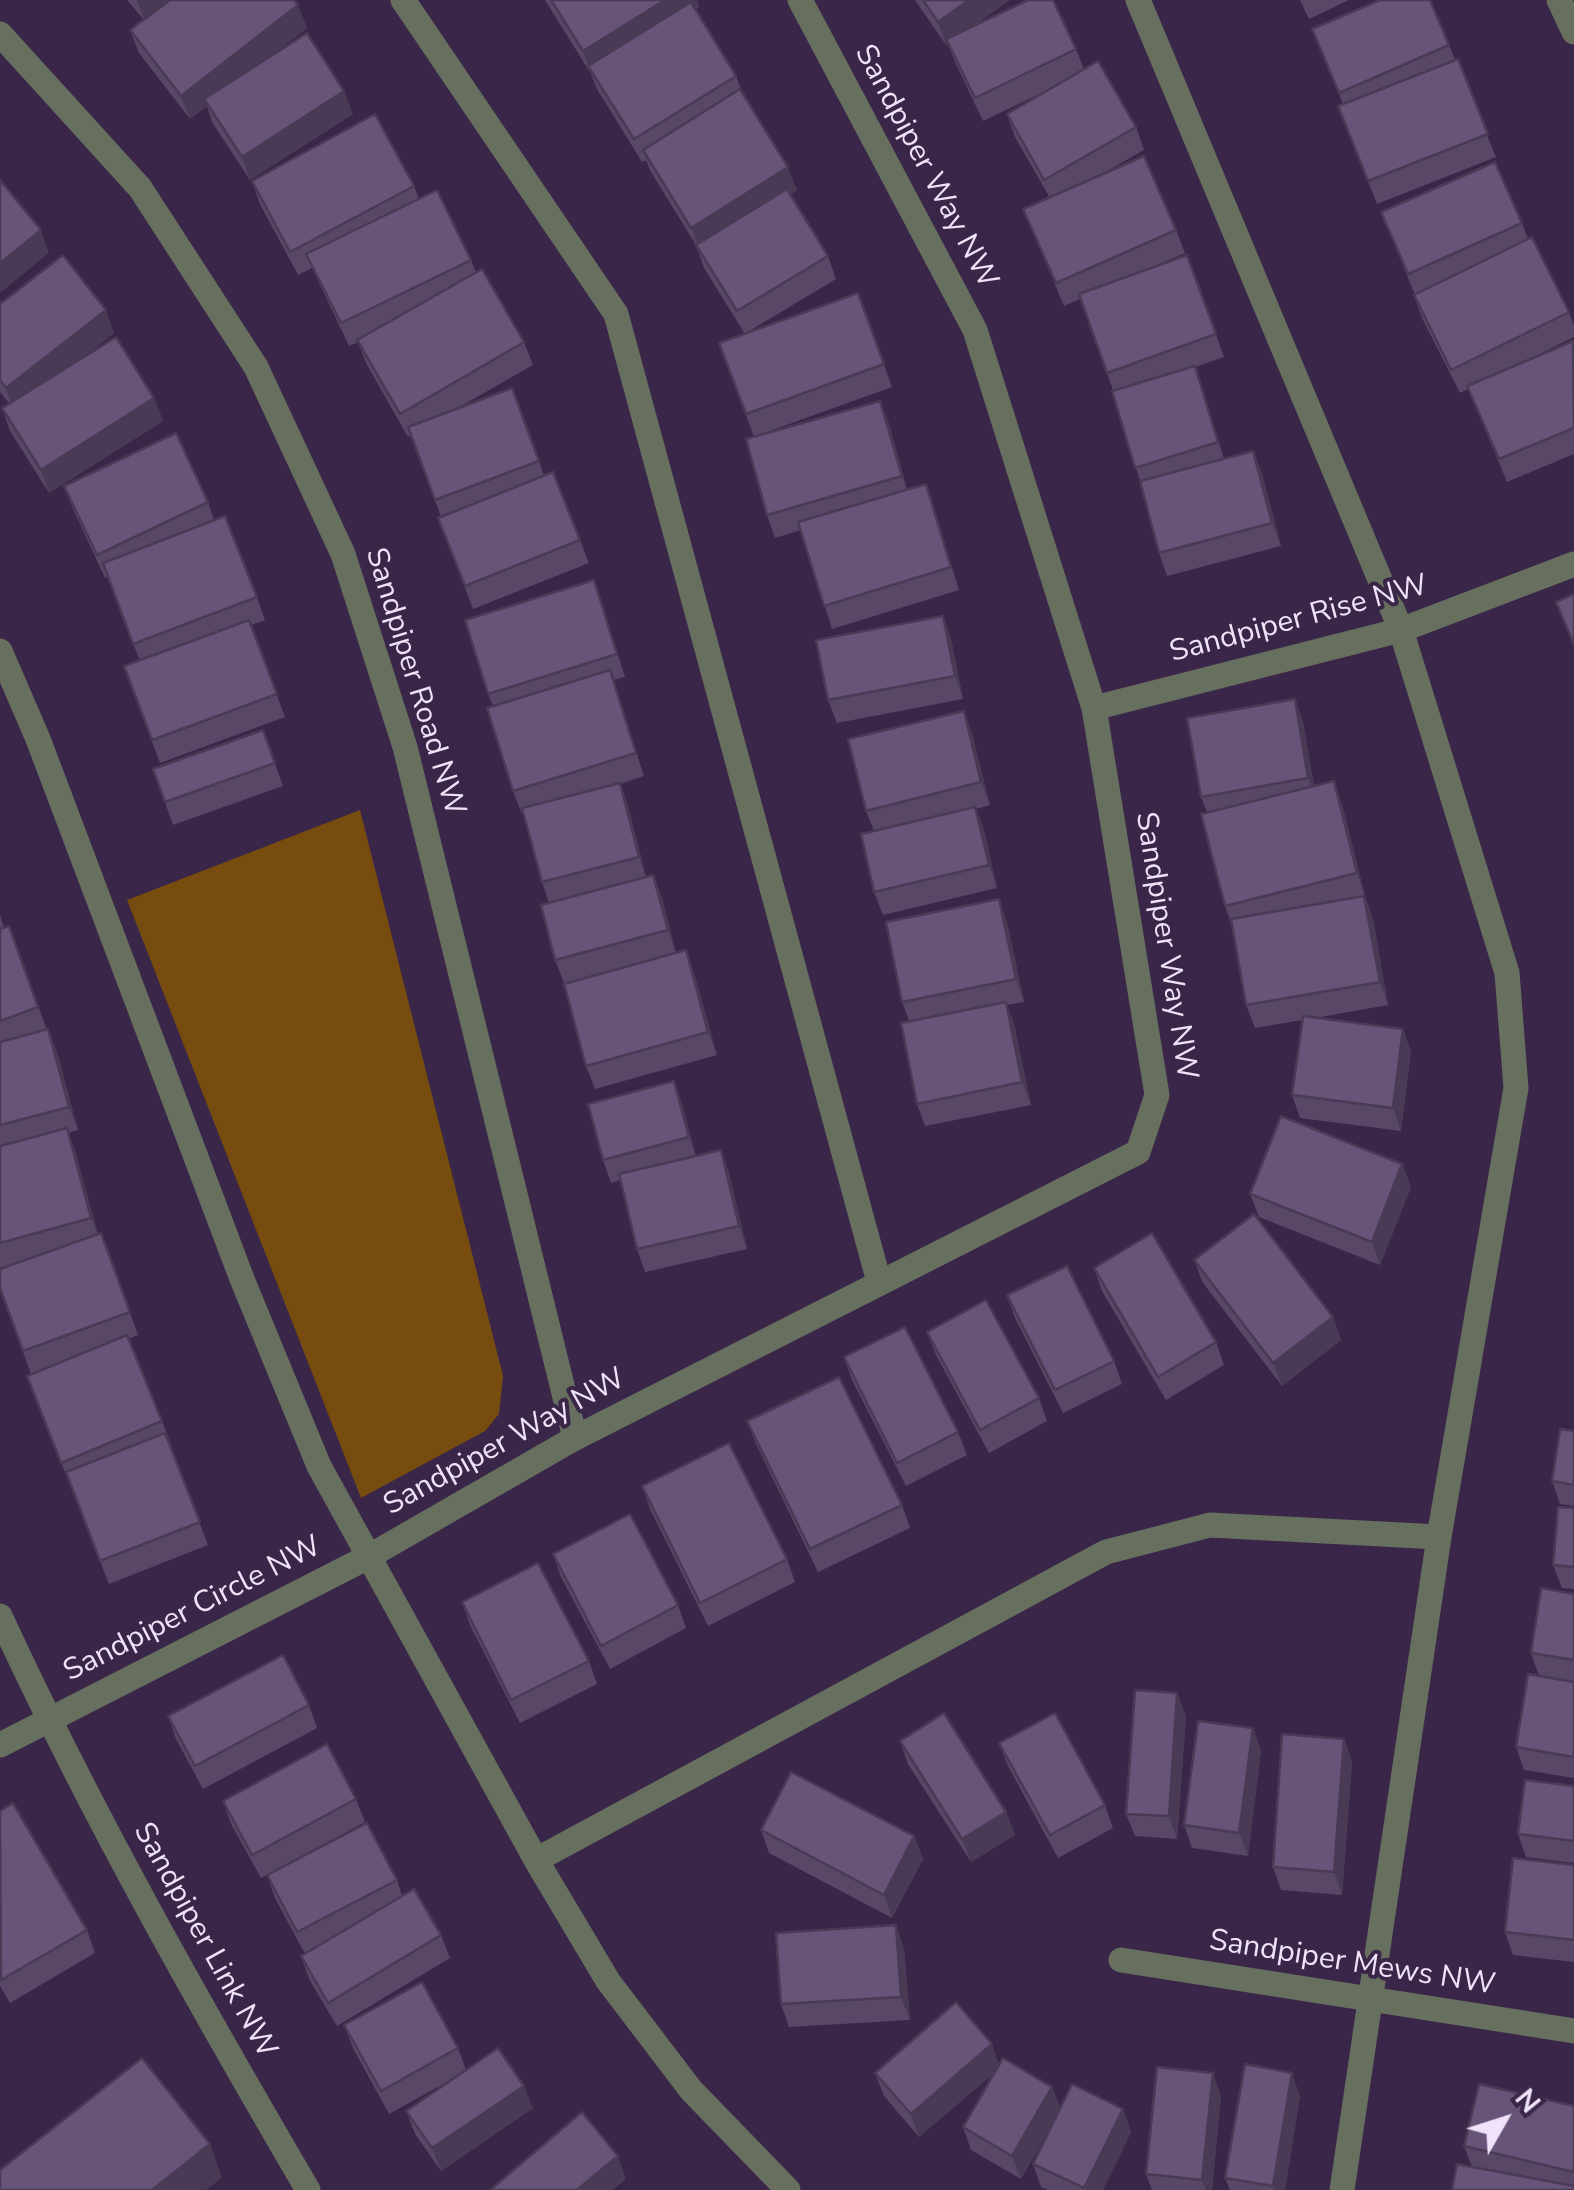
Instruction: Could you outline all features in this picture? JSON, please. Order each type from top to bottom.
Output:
[{"type":"street","points":[[403,0],[616,314],[879,1282]]},
{"type":"street","name":"Sandpiper Way NW","points":[[368,1558],[574,1438],[1138,1152],[1157,1096],[1094,708],[975,330],[800,0]]},
{"type":"street","points":[[1138,0],[1401,630],[1507,973],[1516,1088],[1439,1537],[1342,2190]]},
{"type":"street","points":[[1559,0],[1574,32]]},
{"type":"street","name":"Sandpiper Road NW","points":[[0,34],[140,188],[256,367],[343,554],[405,746],[574,1438]]},
{"type":"street","name":"Sandpiper Rise NW","points":[[1094,708],[1401,630],[1574,564]]},
{"type":"street","points":[[0,651],[38,739],[242,1279],[319,1466],[536,1860],[608,1982],[691,2090],[788,2190]]},
{"type":"street","points":[[536,1860],[1106,1552],[1210,1525],[1439,1537]]},
{"type":"street","name":"Sandpiper Circle NW","points":[[0,1745],[368,1558]]},
{"type":"street","name":"Sandpiper Circle NW","points":[[0,1616],[48,1720]]},
{"type":"street","name":"Sandpiper Link NW","points":[[48,1720],[198,2003],[308,2190]]},
{"type":"street","name":"Sandpiper Mews NW","points":[[1121,1960],[1574,2031]]},
{"type":"shaded area","points":[[360,810],[503,1376],[499,1414],[485,1431],[361,1498],[127,900]]},
{"type":"building","points":[[170,0],[294,0],[298,5],[181,96],[130,30]]},
{"type":"building","points":[[551,0],[665,0],[583,51]]},
{"type":"building","points":[[923,0],[969,0],[938,22]]},
{"type":"building","points":[[1028,0],[1053,0],[1076,49],[975,98],[946,39]]},
{"type":"building","points":[[1380,0],[1430,0],[1449,45],[1339,93],[1312,29]]},
{"type":"building","points":[[691,2],[736,76],[634,139],[588,66]]},
{"type":"building","points":[[307,33],[344,91],[242,157],[204,99]]},
{"type":"building","points":[[1458,59],[1488,134],[1368,181],[1338,106]]},
{"type":"building","points":[[1098,61],[1136,127],[1044,180],[1007,114]]},
{"type":"building","points":[[740,89],[788,167],[691,228],[643,150]]},
{"type":"building","points":[[375,114],[414,186],[290,252],[252,181]]},
{"type":"building","points":[[1144,156],[1176,230],[1056,283],[1023,209]]},
{"type":"building","points":[[1495,162],[1522,223],[1408,274],[1381,212]]},
{"type":"building","points":[[0,180],[41,230],[0,263]]},
{"type":"building","points":[[787,189],[828,256],[737,311],[696,245]]},
{"type":"building","points":[[437,190],[471,260],[341,323],[306,254]]},
{"type":"building","points":[[1532,237],[1569,312],[1451,370],[1414,295]]},
{"type":"building","points":[[63,255],[106,310],[6,388],[0,380],[0,304]]},
{"type":"building","points":[[1187,255],[1216,334],[1107,373],[1079,294]]},
{"type":"building","points":[[482,269],[524,342],[400,414],[357,340]]},
{"type":"building","points":[[858,293],[884,364],[746,414],[719,343]]},
{"type":"building","points":[[116,337],[154,398],[41,470],[2,408]]},
{"type":"building","points":[[1573,341],[1574,428],[1499,459],[1467,386]]},
{"type":"building","points":[[1195,366],[1218,442],[1135,468],[1112,391]]},
{"type":"building","points":[[512,388],[539,461],[435,500],[408,427]]},
{"type":"building","points":[[880,401],[902,476],[767,515],[746,439]]},
{"type":"building","points":[[176,433],[208,502],[97,555],[64,486]]},
{"type":"building","points":[[1253,451],[1272,523],[1159,553],[1140,481]]},
{"type":"building","points":[[553,472],[580,540],[465,586],[438,518]]},
{"type":"building","points":[[926,484],[951,567],[824,606],[798,522]]},
{"type":"building","points":[[225,516],[257,597],[133,644],[103,563]]},
{"type":"building","points":[[594,580],[617,654],[488,694],[465,620]]},
{"type":"building","points":[[1574,594],[1574,645],[1556,602]]},
{"type":"building","points":[[943,616],[955,676],[828,700],[816,640]]},
{"type":"building","points":[[249,620],[277,694],[152,740],[124,666]]},
{"type":"building","points":[[610,670],[636,753],[513,791],[487,708]]},
{"type":"building","points":[[1295,699],[1308,778],[1201,797],[1187,718]]},
{"type":"building","points":[[964,711],[981,782],[866,811],[848,739]]},
{"type":"building","points":[[263,730],[275,763],[165,802],[153,769]]},
{"type":"building","points":[[1334,781],[1357,873],[1225,906],[1201,814]]},
{"type":"building","points":[[620,783],[639,857],[542,882],[522,808]]},
{"type":"building","points":[[975,807],[989,865],[874,892],[861,834]]},
{"type":"building","points":[[653,875],[668,930],[555,960],[541,905]]},
{"type":"building","points":[[1364,896],[1380,982],[1246,1005],[1231,919]]},
{"type":"building","points":[[999,899],[1016,979],[902,1002],[886,922]]},
{"type":"building","points":[[9,926],[38,1007],[0,1021],[0,929]]},
{"type":"building","points":[[686,950],[708,1032],[586,1066],[564,984]]},
{"type":"building","points":[[1006,1002],[1022,1082],[917,1104],[901,1023]]},
{"type":"building","points":[[1303,1016],[1403,1029],[1393,1108],[1292,1095]]},
{"type":"building","points":[[48,1029],[69,1107],[0,1125],[0,1042]]},
{"type":"building","points":[[674,1081],[689,1137],[603,1160],[588,1104]]},
{"type":"building","points":[[1281,1116],[1402,1164],[1372,1242],[1250,1194]]},
{"type":"building","points":[[67,1128],[91,1218],[0,1243],[0,1146]]},
{"type":"building","points":[[721,1150],[739,1226],[637,1249],[619,1174]]},
{"type":"building","points":[[1254,1214],[1333,1317],[1273,1363],[1194,1260]]},
{"type":"building","points":[[101,1233],[130,1312],[23,1351],[0,1288],[0,1269]]},
{"type":"building","points":[[1152,1233],[1216,1342],[1158,1377],[1094,1268]]},
{"type":"building","points":[[1067,1266],[1114,1361],[1055,1390],[1007,1295]]},
{"type":"building","points":[[986,1300],[1039,1398],[980,1430],[927,1332]]},
{"type":"building","points":[[905,1327],[958,1432],[897,1463],[844,1357]]},
{"type":"building","points":[[127,1335],[162,1421],[61,1463],[27,1376]]},
{"type":"building","points":[[839,1377],[902,1505],[810,1549],[747,1421]]},
{"type":"building","points":[[1560,1429],[1574,1431],[1574,1485],[1552,1481]]},
{"type":"building","points":[[165,1433],[200,1522],[100,1561],[66,1472]]},
{"type":"building","points":[[729,1443],[787,1559],[700,1603],[642,1486]]},
{"type":"building","points":[[1558,1507],[1574,1508],[1574,1567],[1553,1565]]},
{"type":"building","points":[[630,1514],[678,1605],[601,1646],[553,1554]]},
{"type":"building","points":[[538,1563],[589,1661],[511,1700],[462,1602]]},
{"type":"building","points":[[1541,1588],[1574,1594],[1574,1660],[1531,1653]]},
{"type":"building","points":[[283,1655],[309,1705],[195,1766],[168,1716]]},
{"type":"building","points":[[1528,1674],[1574,1682],[1574,1757],[1516,1747]]},
{"type":"building","points":[[1135,1690],[1177,1693],[1169,1816],[1126,1814]]},
{"type":"building","points":[[944,1713],[1006,1812],[962,1839],[900,1741]]},
{"type":"building","points":[[1055,1713],[1105,1805],[1050,1835],[999,1743]]},
{"type":"building","points":[[1198,1721],[1253,1728],[1239,1833],[1184,1825]]},
{"type":"building","points":[[1282,1734],[1344,1739],[1334,1872],[1273,1867]]},
{"type":"building","points":[[327,1744],[356,1799],[252,1855],[223,1801]]},
{"type":"building","points":[[791,1772],[914,1836],[884,1895],[761,1830]]},
{"type":"building","points":[[1525,1780],[1574,1786],[1574,1841],[1518,1834]]},
{"type":"building","points":[[13,1803],[87,1930],[1,1980],[0,1811]]},
{"type":"building","points":[[367,1823],[397,1880],[297,1932],[267,1875]]},
{"type":"building","points":[[1513,1858],[1574,1865],[1574,1940],[1505,1932]]},
{"type":"building","points":[[414,1889],[441,1935],[328,2003],[301,1956]]},
{"type":"building","points":[[896,1925],[901,1997],[781,2004],[776,1933]]},
{"type":"building","points":[[422,1982],[458,2048],[381,2091],[344,2025]]},
{"type":"building","points":[[956,2002],[992,2044],[911,2114],[875,2073]]},
{"type":"building","points":[[498,2048],[524,2086],[432,2148],[406,2111]]},
{"type":"building","points":[[142,2058],[210,2144],[152,2190],[0,2190],[0,2170]]},
{"type":"building","points":[[1003,2058],[1052,2087],[1012,2156],[963,2127]]},
{"type":"building","points":[[1245,2064],[1292,2073],[1273,2186],[1225,2178]]},
{"type":"building","points":[[1157,2067],[1213,2073],[1202,2180],[1146,2174]]},
{"type":"building","points":[[1072,2084],[1123,2109],[1084,2188],[1033,2164]]},
{"type":"building","points":[[1479,2084],[1574,2106],[1574,2172],[1464,2146]]},
{"type":"building","points":[[582,2112],[618,2156],[577,2190],[490,2190]]},
{"type":"building","points":[[1457,2164],[1574,2186],[1574,2190],[1452,2190]]}]
